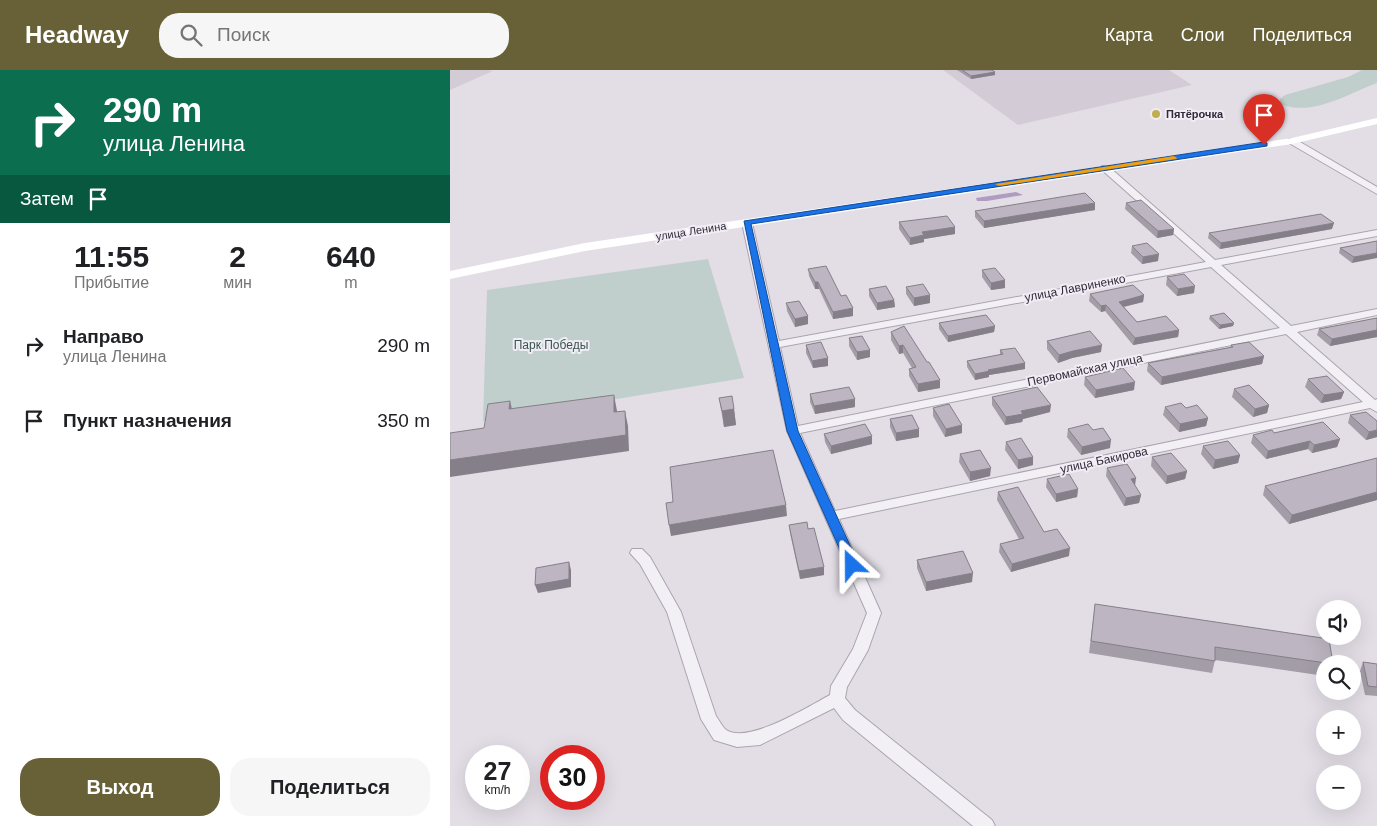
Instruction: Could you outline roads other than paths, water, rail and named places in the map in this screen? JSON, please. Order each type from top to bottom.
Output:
[{"type":"main road","name":"улица Ленина","points":[[450,275],[585,247],[1292,141],[1377,122]]},
{"type":"street","points":[[1292,141],[1377,191]]},
{"type":"street","points":[[1105,168],[1285,329],[1375,405]]},
{"type":"street","points":[[747,222],[792,431],[874,613],[860,650],[839,686],[837,699],[850,715],[986,826]]},
{"type":"street","name":"улица Лавриненко","points":[[774,345],[1210,262],[1377,233]]},
{"type":"street","name":"Первомайская улица","points":[[792,431],[1285,329],[1377,312]]},
{"type":"street","name":"улица Бакирова","points":[[831,516],[1375,405]]},
{"type":"street","points":[[637,553],[645,561],[674,612],[709,720],[720,735],[737,740],[760,738],[837,699]]},
{"type":"place","name":"Пятёрочка","points":[[1156,114]]},
{"type":"park label","name":"Парк Победы","points":[[551,345]]}]
